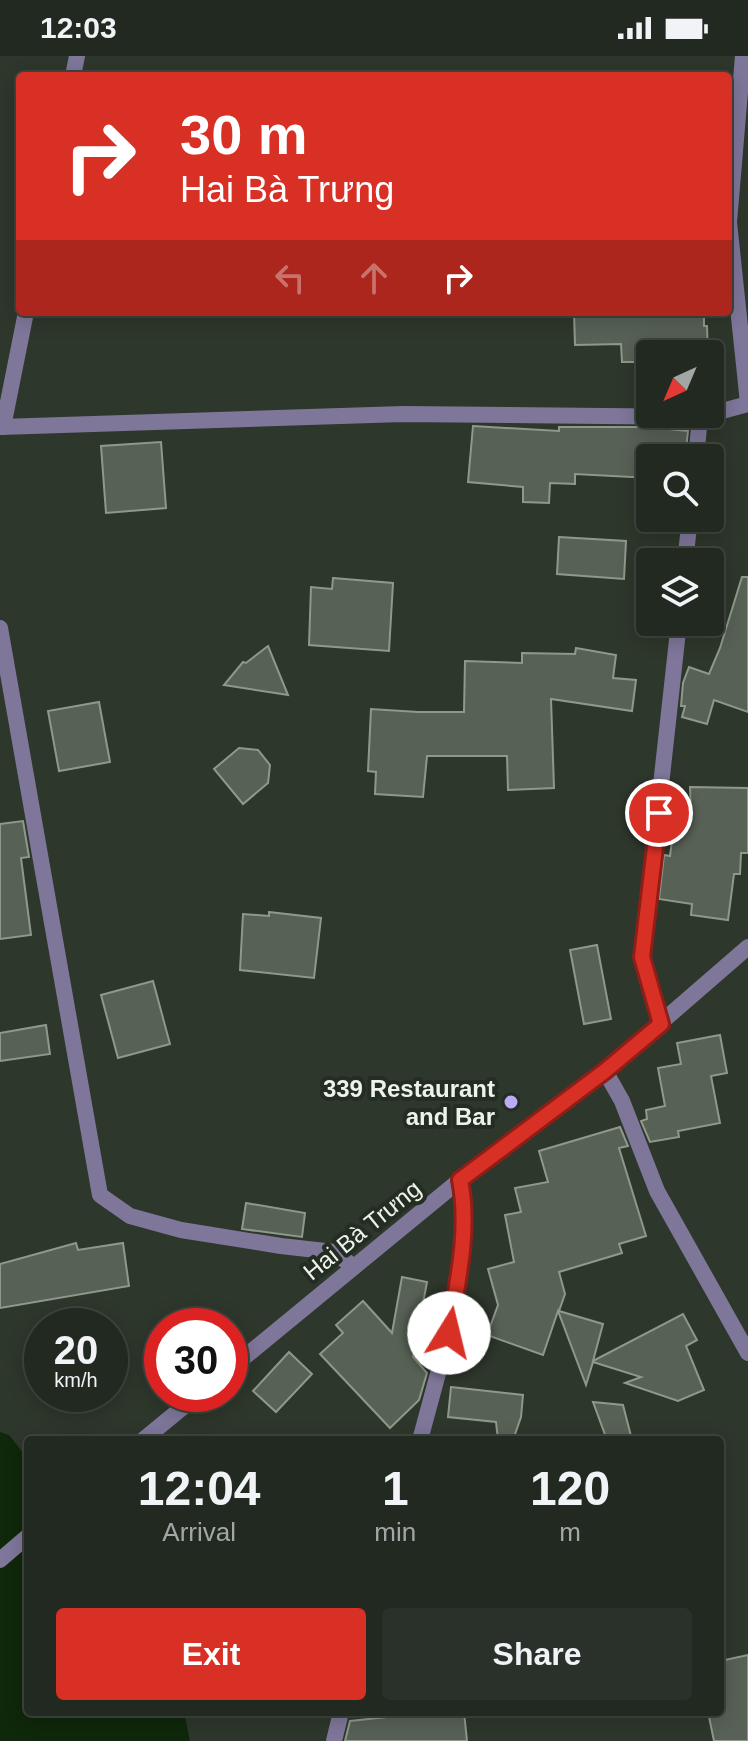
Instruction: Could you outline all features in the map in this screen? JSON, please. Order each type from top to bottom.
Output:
[{"type":"street","points":[[732,201],[742,132],[743,56]]},
{"type":"street","points":[[724,410],[748,404],[732,251]]},
{"type":"street","points":[[25,316],[1,427],[403,414],[636,416]]},
{"type":"street","points":[[0,628],[100,1195],[130,1216],[143,1220],[181,1230],[334,1252],[354,1267]]},
{"type":"street","points":[[661,1024],[642,957],[677,636]]},
{"type":"street","name":"Hai Bà Trưng","points":[[248,1354],[460,1180],[605,1071],[748,947]]},
{"type":"street","points":[[605,1071],[622,1101],[657,1191],[748,1353]]},
{"type":"street","points":[[421,1436],[449,1333],[460,1271],[465,1204],[460,1180]]},
{"type":"street","points":[[148,1436],[177,1412]]},
{"type":"street","points":[[0,1560],[24,1539]]},
{"type":"street","points":[[334,1741],[340,1716]]},
{"type":"shaded area","points":[[0,1432],[9,1435],[24,1454],[24,1716],[185,1716],[190,1741],[0,1741]]},
{"type":"building","points":[[574,316],[704,316],[704,326],[707,326],[708,340],[636,340],[636,362],[622,362],[621,344],[575,345]]},
{"type":"building","points":[[473,426],[559,431],[559,427],[636,427],[688,431],[687,444],[636,444],[636,477],[575,474],[575,484],[550,483],[549,503],[523,502],[523,487],[468,482]]},
{"type":"building","points":[[161,442],[166,508],[106,513],[101,446]]},
{"type":"building","points":[[559,537],[626,541],[624,579],[557,574]]},
{"type":"building","points":[[742,577],[748,577],[748,712],[714,700],[707,724],[682,717],[685,706],[681,706],[683,683],[689,667],[709,674]]},
{"type":"building","points":[[333,578],[393,583],[389,651],[309,645],[311,587],[332,589]]},
{"type":"building","points":[[268,646],[288,695],[224,685],[243,662],[246,663]]},
{"type":"building","points":[[576,648],[616,655],[613,678],[636,680],[632,711],[551,699],[554,788],[508,790],[507,756],[427,756],[423,797],[375,794],[376,772],[368,771],[371,709],[464,712],[465,661],[522,663],[522,653],[575,654]]},
{"type":"building","points":[[99,702],[110,762],[59,771],[48,711]]},
{"type":"building","points":[[239,748],[258,750],[270,765],[268,783],[243,804],[214,769]]},
{"type":"building","points":[[690,787],[748,788],[748,853],[741,853],[740,874],[734,874],[728,920],[691,915],[692,904],[659,899],[664,855],[670,856],[676,809],[691,811]]},
{"type":"building","points":[[23,821],[29,857],[21,858],[31,935],[0,939],[0,824]]},
{"type":"building","points":[[269,912],[321,918],[314,978],[240,970],[243,914],[269,916]]},
{"type":"building","points":[[597,945],[611,1019],[584,1024],[570,950]]},
{"type":"building","points":[[153,981],[170,1044],[118,1058],[101,995]]},
{"type":"building","points":[[46,1025],[50,1054],[0,1061],[0,1033]]},
{"type":"building","points":[[720,1035],[727,1073],[711,1076],[720,1123],[678,1131],[679,1137],[650,1142],[641,1121],[647,1119],[646,1110],[665,1106],[658,1068],[681,1064],[677,1043]]},
{"type":"building","points":[[620,1127],[628,1146],[619,1148],[646,1236],[619,1244],[622,1253],[559,1272],[565,1294],[559,1311],[603,1324],[593,1361],[683,1314],[697,1340],[686,1346],[704,1390],[678,1401],[625,1383],[641,1377],[593,1362],[586,1385],[558,1311],[543,1355],[487,1335],[498,1305],[488,1269],[514,1262],[505,1215],[521,1212],[515,1188],[548,1182],[539,1151]]},
{"type":"building","points":[[246,1203],[305,1213],[302,1237],[242,1229]]},
{"type":"building","points":[[76,1243],[78,1250],[123,1243],[129,1286],[0,1308],[0,1264]]},
{"type":"building","points":[[402,1277],[427,1282],[413,1357],[427,1373],[419,1400],[390,1428],[320,1354],[343,1333],[336,1325],[363,1301],[392,1333]]},
{"type":"building","points":[[289,1352],[312,1374],[276,1412],[253,1391]]},
{"type":"building","points":[[451,1387],[523,1395],[521,1417],[514,1436],[498,1436],[496,1422],[448,1417]]},
{"type":"building","points":[[593,1402],[623,1405],[631,1436],[606,1436]]},
{"type":"building","points":[[748,1655],[748,1741],[714,1741],[709,1716],[724,1716],[724,1660]]},
{"type":"building","points":[[397,1716],[464,1716],[467,1741],[345,1741],[350,1721]]},
{"type":"place","name":"339 Restaurant and Bar","points":[[511,1102]]},
{"type":"route","points":[[449,1333],[460,1271],[465,1204],[460,1180],[605,1071],[661,1024],[642,957],[659,813]]}]
